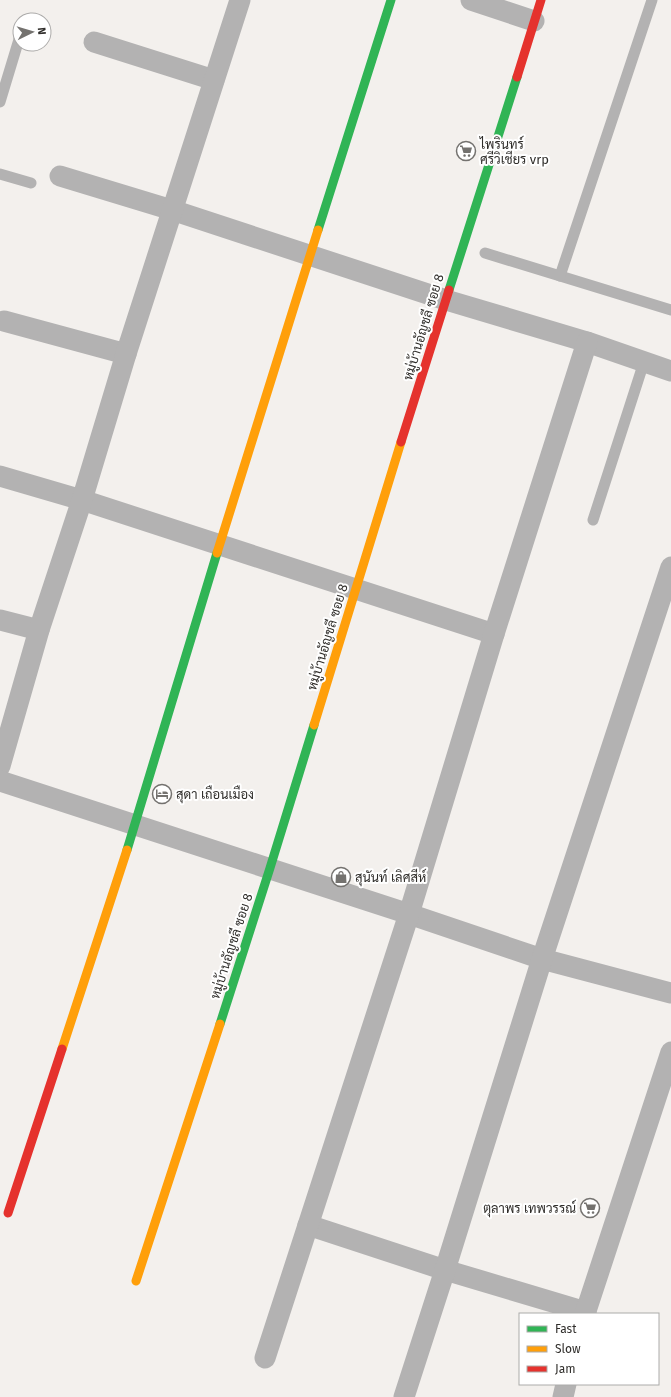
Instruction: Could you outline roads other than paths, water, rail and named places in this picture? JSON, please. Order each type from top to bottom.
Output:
[{"type":"street","points":[[0,766],[39,630],[82,500],[126,354],[240,0]]},
{"type":"street","points":[[8,1213],[134,825],[219,545],[391,0]]},
{"type":"street","points":[[471,0],[534,21]]},
{"type":"street","name":"หมู่บ้านอัญชลี ซอย 8","points":[[136,1281],[270,868],[355,588],[541,0]]},
{"type":"street","points":[[94,42],[214,80]]},
{"type":"street","points":[[60,176],[172,210],[446,300],[588,342],[644,362],[670,367]]},
{"type":"street","points":[[4,321],[126,354]]},
{"type":"street","points":[[265,1358],[409,914],[494,634],[588,342]]},
{"type":"street","points":[[0,476],[82,500],[494,634]]},
{"type":"street","points":[[404,1397],[542,959],[671,567]]},
{"type":"street","points":[[0,620],[39,630]]},
{"type":"street","points":[[0,781],[270,868],[542,959],[671,993]]},
{"type":"street","points":[[308,1225],[445,1270],[586,1313],[671,1052]]},
{"type":"street","points":[[563,1397],[566,1385]]},
{"type":"lane","points":[[560,276],[652,0]]},
{"type":"lane","points":[[0,102],[15,52]]},
{"type":"lane","points":[[0,174],[31,183]]},
{"type":"lane","points":[[485,253],[671,310]]},
{"type":"lane","points":[[593,520],[644,362]]},
{"type":"place","name":"ไพรินทร์ ศรีวิเชียร vrp","points":[[466,151]]},
{"type":"place","name":"สุดา เถือนเมือง","points":[[162,794]]},
{"type":"place","name":"สุนันท์ เลิศสีห์","points":[[341,877]]},
{"type":"place","name":"ตุลาพร เทพวรรณ์","points":[[590,1208]]}]
